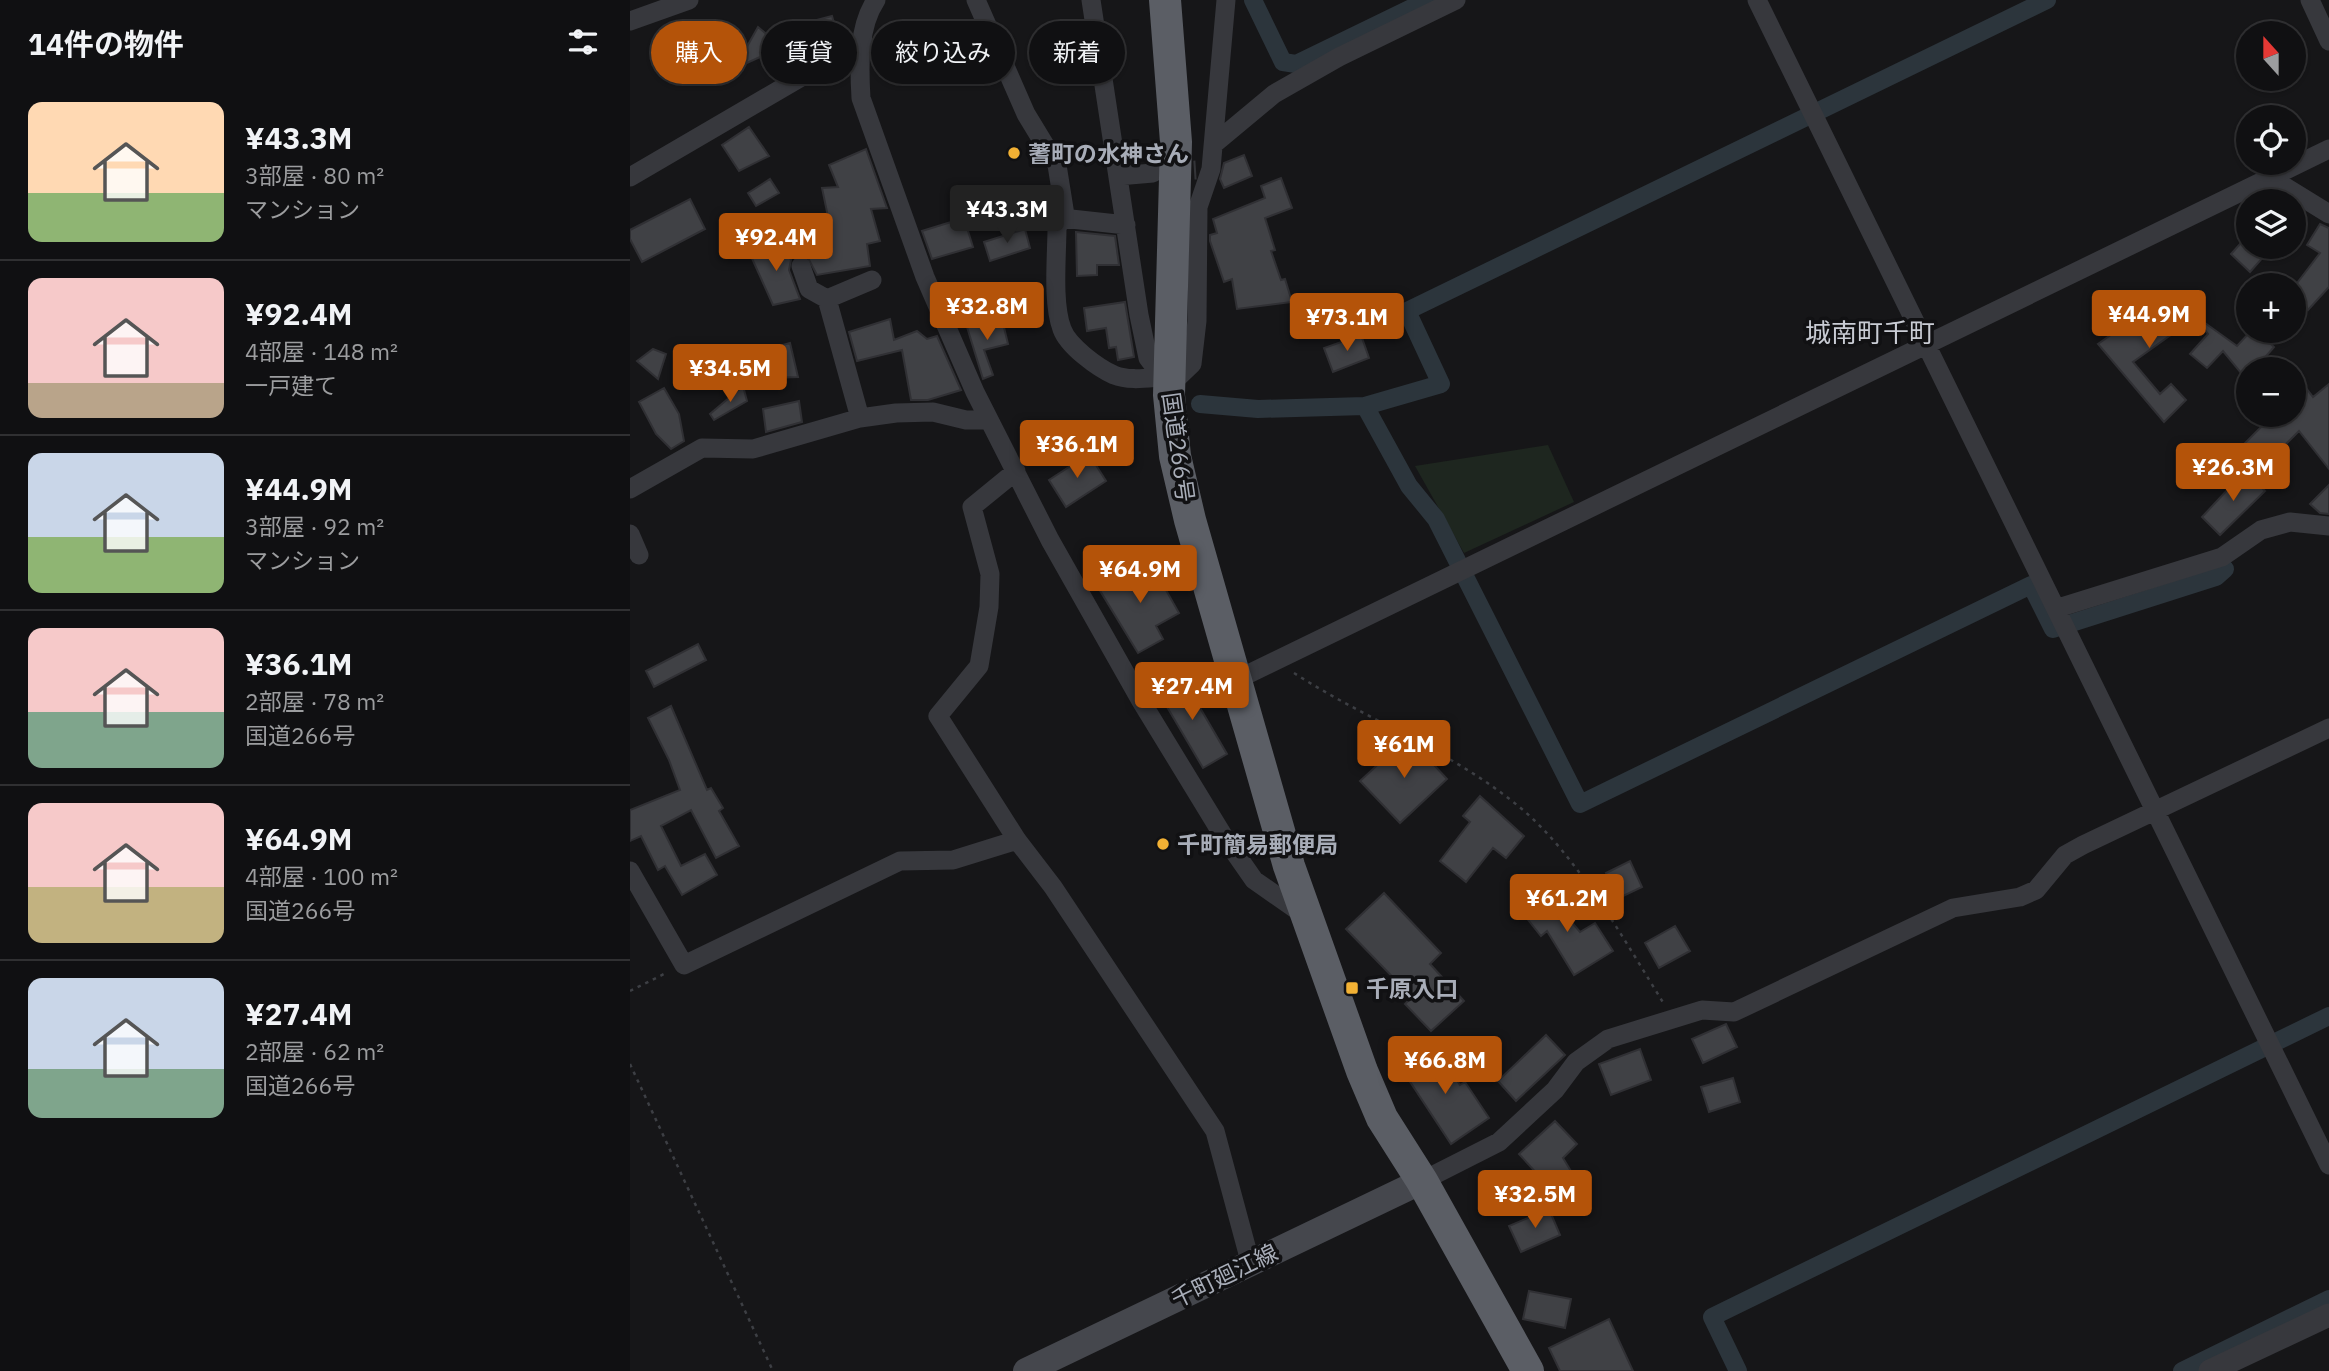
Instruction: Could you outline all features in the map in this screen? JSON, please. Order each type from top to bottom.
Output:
[{"type":"highway","name":"国道266号","points":[[1165,0],[1175,142],[1166,382],[1175,456],[1190,520],[1305,915],[1337,1007],[1382,1118],[1422,1181],[1528,1371]]},
{"type":"main road","name":"千町廻江線","points":[[1026,1371],[1250,1261],[1422,1181]]},
{"type":"street","points":[[630,21],[689,0]]},
{"type":"street","points":[[876,0],[866,15],[860,69],[861,97],[925,276],[989,420],[1050,540],[1140,701],[1224,837],[1254,880],[1305,915]]},
{"type":"street","points":[[976,0],[1026,114],[1057,165],[1065,215],[1057,227],[1058,315],[1062,332],[1075,346],[1114,375],[1166,382],[1192,363],[1197,321],[1198,207],[1203,169],[1214,144],[1226,0]]},
{"type":"street","points":[[1091,0],[1148,358],[1166,382]]},
{"type":"street","points":[[1214,144],[1274,94],[1339,57],[1456,0]]},
{"type":"street","points":[[1758,0],[1930,344],[2154,810],[2329,1165]]},
{"type":"street","points":[[2310,0],[2329,41]]},
{"type":"street","points":[[630,177],[863,41]]},
{"type":"street","points":[[1236,680],[2329,149]]},
{"type":"street","points":[[1118,176],[1153,173]]},
{"type":"street","points":[[2271,178],[2329,214]]},
{"type":"street","points":[[1062,218],[1126,225]]},
{"type":"street","points":[[801,266],[809,289],[827,299],[860,418]]},
{"type":"street","points":[[827,299],[872,280]]},
{"type":"street","points":[[630,488],[702,448],[752,449],[860,418],[933,412],[966,420],[989,420]]},
{"type":"street","points":[[1016,471],[972,507],[989,574],[989,607],[979,666],[938,716],[1017,840],[1053,887],[1215,1131],[1250,1261]]},
{"type":"street","points":[[2058,608],[2222,557],[2261,530],[2290,522],[2329,526]]},
{"type":"street","points":[[630,534],[639,555]]},
{"type":"street","points":[[1422,1181],[1499,1142],[1555,1090],[1576,1062],[1608,1039],[1672,1017],[1702,1010],[1734,1012],[1953,908],[2020,897],[2036,890],[2065,855],[2329,728]]},
{"type":"street","points":[[630,871],[684,965],[900,861],[953,860],[1017,840]]},
{"type":"street","points":[[2210,1371],[2329,1315]]},
{"type":"path","points":[[1276,662],[1473,773],[1524,811],[1566,856],[1672,1017]]},
{"type":"path","points":[[630,991],[684,965]]},
{"type":"path","points":[[630,1064],[773,1371]]},
{"type":"shaded area","points":[[1548,445],[1574,502],[1464,553],[1415,466]]},
{"type":"building","points":[[832,16],[833,21],[813,21]]},
{"type":"building","points":[[758,27],[761,30],[761,58],[747,63],[747,47]]},
{"type":"building","points":[[749,127],[769,156],[739,171],[722,145]]},
{"type":"building","points":[[866,149],[887,208],[871,209],[880,241],[867,244],[870,266],[817,275],[807,256],[804,236],[831,231],[822,188],[838,187],[829,165]]},
{"type":"building","points":[[1244,155],[1252,176],[1224,188],[1220,179],[1224,163]]},
{"type":"building","points":[[1281,178],[1292,208],[1265,218],[1275,250],[1271,251],[1281,280],[1285,279],[1292,302],[1237,309],[1232,279],[1224,282],[1210,241],[1210,235],[1217,233],[1213,219],[1265,198],[1261,186]]},
{"type":"building","points":[[770,179],[779,193],[756,206],[748,193]]},
{"type":"building","points":[[690,199],[705,229],[642,262],[630,239],[630,230]]},
{"type":"building","points":[[964,218],[973,247],[932,259],[922,231]]},
{"type":"building","points":[[2320,224],[2329,228],[2329,287],[2308,310],[2305,273],[2320,253],[2307,245]]},
{"type":"building","points":[[1025,229],[1030,248],[990,261],[984,242]]},
{"type":"building","points":[[1076,232],[1115,236],[1119,265],[1097,265],[1097,275],[1077,276]]},
{"type":"building","points":[[779,239],[791,260],[789,270],[800,299],[773,305],[750,254]]},
{"type":"building","points":[[2236,259],[2261,259],[2250,272]]},
{"type":"building","points":[[2169,294],[2196,317],[2133,362],[2160,394],[2171,384],[2186,400],[2164,422],[2098,344]]},
{"type":"building","points":[[1125,302],[1134,357],[1118,360],[1116,347],[1109,348],[1106,328],[1087,331],[1084,308]]},
{"type":"building","points":[[890,319],[894,340],[917,331],[927,339],[937,336],[961,390],[928,400],[911,400],[902,350],[857,361],[849,332]]},
{"type":"building","points":[[1002,319],[1008,344],[984,350],[993,375],[983,379],[967,327]]},
{"type":"building","points":[[2205,323],[2237,346],[2240,343],[2270,343],[2274,347],[2265,357],[2236,357],[2236,367],[2223,351],[2207,368],[2190,354],[2208,334],[2202,326]]},
{"type":"building","points":[[1361,335],[1369,358],[1333,372],[1324,348]]},
{"type":"building","points":[[790,343],[798,377],[742,379],[743,383],[702,381],[698,365],[718,358],[756,377],[753,353]]},
{"type":"building","points":[[653,349],[666,354],[658,379],[637,361]]},
{"type":"building","points":[[2329,384],[2329,469],[2299,431],[2263,467],[2245,443],[2261,427],[2306,427],[2306,388],[2313,397]]},
{"type":"building","points":[[743,386],[747,401],[714,420],[710,414]]},
{"type":"building","points":[[664,388],[679,414],[684,441],[671,449],[656,434],[639,402]]},
{"type":"building","points":[[799,401],[802,422],[766,432],[763,409]]},
{"type":"building","points":[[1089,454],[1106,481],[1066,507],[1049,480]]},
{"type":"building","points":[[2245,471],[2265,491],[2220,535],[2202,517]]},
{"type":"building","points":[[2329,485],[2329,514],[2320,513],[2310,504]]},
{"type":"building","points":[[1149,560],[1179,613],[1156,626],[1163,639],[1138,653],[1099,589]]},
{"type":"building","points":[[698,644],[706,660],[654,687],[646,671]]},
{"type":"building","points":[[1182,677],[1227,754],[1203,768],[1157,690]]},
{"type":"building","points":[[671,706],[707,790],[711,788],[723,808],[719,811],[739,846],[716,858],[691,810],[661,826],[681,866],[705,854],[717,875],[682,895],[665,866],[658,870],[641,836],[630,841],[630,810],[680,790],[669,760],[648,718]]},
{"type":"building","points":[[1408,737],[1447,779],[1400,823],[1360,781]]},
{"type":"building","points":[[1480,796],[1524,836],[1506,858],[1493,848],[1466,882],[1440,861],[1470,822],[1463,816]]},
{"type":"building","points":[[1630,861],[1642,887],[1619,898],[1606,873]]},
{"type":"building","points":[[1545,891],[1580,932],[1595,923],[1613,951],[1574,975],[1547,931],[1541,936],[1521,911]]},
{"type":"building","points":[[1384,893],[1441,953],[1430,964],[1464,1001],[1431,1031],[1405,1004],[1412,997],[1346,929]]},
{"type":"building","points":[[1675,926],[1690,951],[1659,968],[1645,943]]},
{"type":"building","points":[[1726,1024],[1737,1047],[1703,1063],[1692,1039]]},
{"type":"building","points":[[1546,1035],[1565,1055],[1516,1101],[1498,1081]]},
{"type":"building","points":[[1435,1047],[1460,1085],[1465,1082],[1489,1118],[1451,1144],[1401,1068]]},
{"type":"building","points":[[1640,1049],[1651,1080],[1611,1095],[1599,1064]]},
{"type":"building","points":[[1733,1078],[1740,1102],[1709,1112],[1701,1087]]},
{"type":"building","points":[[1555,1121],[1577,1144],[1563,1158],[1580,1186],[1555,1201],[1541,1178],[1519,1154]]},
{"type":"building","points":[[1549,1209],[1560,1235],[1521,1252],[1509,1226]]},
{"type":"building","points":[[1529,1291],[1571,1299],[1565,1328],[1523,1319]]},
{"type":"building","points":[[1609,1319],[1633,1371],[1560,1371],[1549,1348]]},
{"type":"waterway","points":[[1253,0],[1283,62],[1296,64],[1428,0]]},
{"type":"waterway","points":[[1200,404],[1258,409],[1365,406],[1441,384],[1407,311],[2047,0]]},
{"type":"waterway","points":[[1365,406],[1409,486],[1436,519],[1580,804],[2031,585],[2053,629],[2216,577],[2225,569]]},
{"type":"waterway","points":[[1738,1371],[1712,1317],[2329,1016]]},
{"type":"waterway","points":[[2182,1371],[2329,1299]]},
{"type":"tunnel","points":[[1165,172],[1196,170]]},
{"type":"place","name":"蓍町の水神さん","points":[[1014,153]]},
{"type":"place","name":"千町簡易郵便局","points":[[1163,844]]},
{"type":"place","name":"千原入口","points":[[1352,988]]},
{"type":"district","name":"城南町千町","points":[[1870,332]]}]
